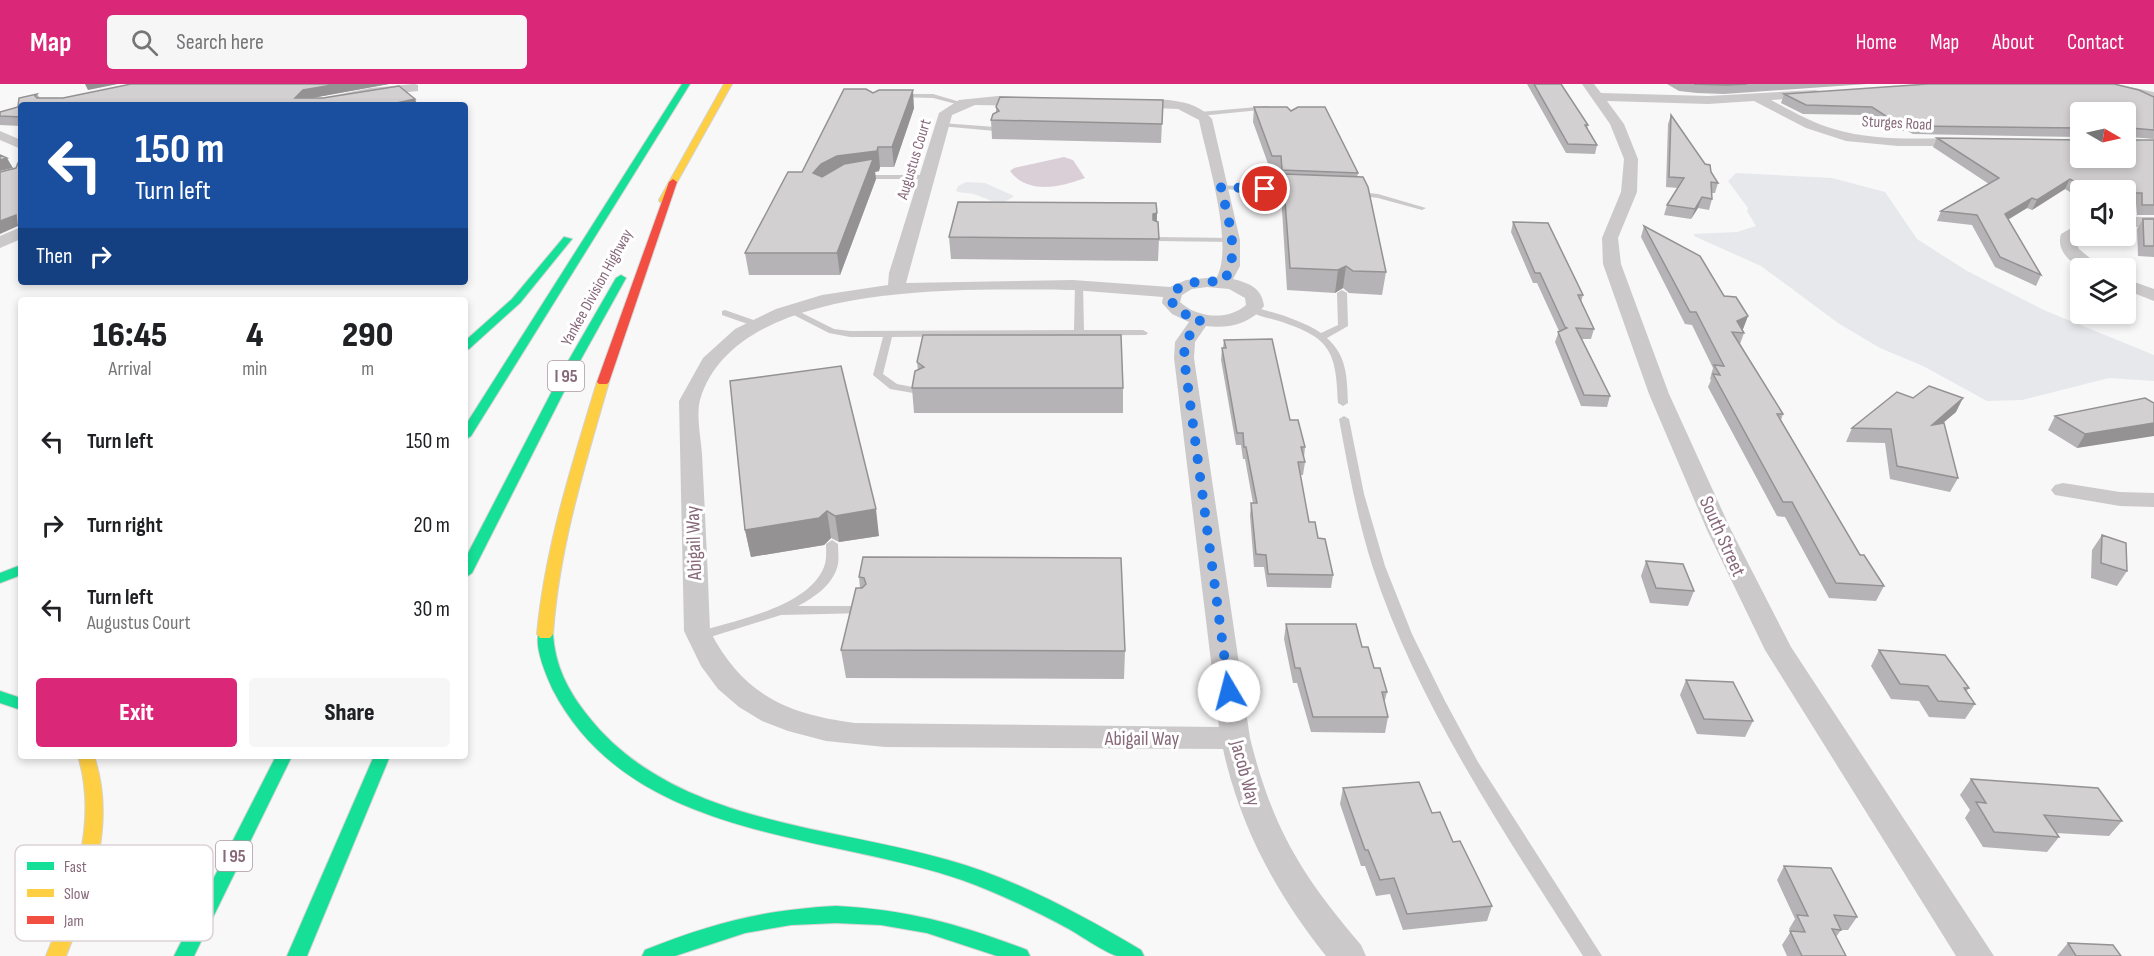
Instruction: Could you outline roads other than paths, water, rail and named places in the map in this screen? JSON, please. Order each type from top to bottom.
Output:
[{"type":"highway","name":"Yankee Division Highway","points":[[468,431],[686,84]]},
{"type":"highway","name":"Yankee Division Highway","points":[[468,567],[569,370],[728,84]]},
{"type":"highway","points":[[587,214],[661,124]]},
{"type":"highway","points":[[673,183],[596,397],[561,533],[546,617],[546,650],[560,690],[581,724],[607,749],[654,785],[677,796],[743,819],[946,867],[986,881],[1043,905],[1134,956]]},
{"type":"highway","points":[[468,344],[516,301],[573,232]]},
{"type":"highway","points":[[0,578],[18,571]]},
{"type":"highway","points":[[0,697],[18,703]]},
{"type":"highway","points":[[88,759],[96,807],[94,845]]},
{"type":"highway","name":"I 95","points":[[213,898],[282,759]]},
{"type":"highway","points":[[297,956],[381,759]]},
{"type":"highway","points":[[652,956],[698,938],[770,920],[850,915],[901,918],[942,927],[985,940],[1020,956]]},
{"type":"highway","points":[[56,956],[62,941]]},
{"type":"highway","name":"I 95","points":[[184,956],[192,941]]},
{"type":"street","points":[[2098,84],[2154,96]]},
{"type":"street","points":[[323,102],[414,88]]},
{"type":"street","name":"Sturges Road","points":[[1593,91],[1686,100],[1827,93]]},
{"type":"street","name":"South Street","points":[[1593,91],[1617,124],[1631,159],[1629,192],[1613,228],[1610,256],[1659,394],[1719,530],[1769,633],[1976,956]]},
{"type":"street","name":"Sturges Road","points":[[1757,98],[1819,129],[1852,138],[1890,142],[1986,142]]},
{"type":"street","points":[[964,104],[988,101],[1051,102]]},
{"type":"street","points":[[1119,103],[1172,105],[1200,114],[1206,121],[1232,240],[1231,266],[1223,282]]},
{"type":"street","name":"Augustus Court","points":[[897,286],[898,273],[942,125],[948,111],[964,104]]},
{"type":"street","points":[[0,135],[18,144]]},
{"type":"street","points":[[2136,222],[2154,222]]},
{"type":"street","points":[[2070,233],[2067,241],[2072,252],[2080,258]]},
{"type":"street","points":[[0,243],[18,234]]},
{"type":"street","points":[[1223,282],[1251,293],[1256,300],[1253,310],[1235,319],[1201,319],[1177,310],[1171,303],[1173,293],[1193,283],[1223,282]]},
{"type":"street","name":"Abigail Way","points":[[1173,293],[1136,286],[897,286],[844,295],[791,311],[759,325],[734,341],[713,360],[694,387],[690,401],[696,616],[699,636],[710,661],[720,674],[748,699],[787,719],[833,731],[885,736],[1235,738]]},
{"type":"street","points":[[2136,288],[2154,296]]},
{"type":"street","name":"Jacob Way","points":[[1201,319],[1185,342],[1184,358],[1235,738],[1252,803],[1275,853],[1313,914],[1348,956]]},
{"type":"street","points":[[2063,490],[2120,499],[2154,500]]},
{"type":"lane","points":[[888,98],[933,96],[964,104]]},
{"type":"lane","points":[[1200,114],[1258,108],[1276,110]]},
{"type":"lane","points":[[942,125],[995,129]]},
{"type":"lane","points":[[848,178],[927,177]]},
{"type":"lane","points":[[1221,187],[1310,191]]},
{"type":"lane","points":[[1344,193],[1378,196],[1422,208]]},
{"type":"lane","points":[[1157,239],[1232,240]]},
{"type":"lane","points":[[1079,285],[1079,333]]},
{"type":"lane","points":[[1321,337],[1343,326],[1342,293]]},
{"type":"lane","points":[[1253,310],[1292,323],[1321,337],[1338,357],[1343,403]]},
{"type":"lane","points":[[791,311],[836,332],[888,334],[1143,333]]},
{"type":"lane","points":[[725,313],[759,325]]},
{"type":"lane","points":[[888,334],[878,375],[894,387],[919,391]]},
{"type":"lane","points":[[1344,419],[1365,529],[1402,630],[1465,755],[1593,956]]},
{"type":"lane","points":[[699,636],[801,601],[822,584],[833,566],[832,544]]},
{"type":"lane","points":[[774,611],[861,610]]}]
